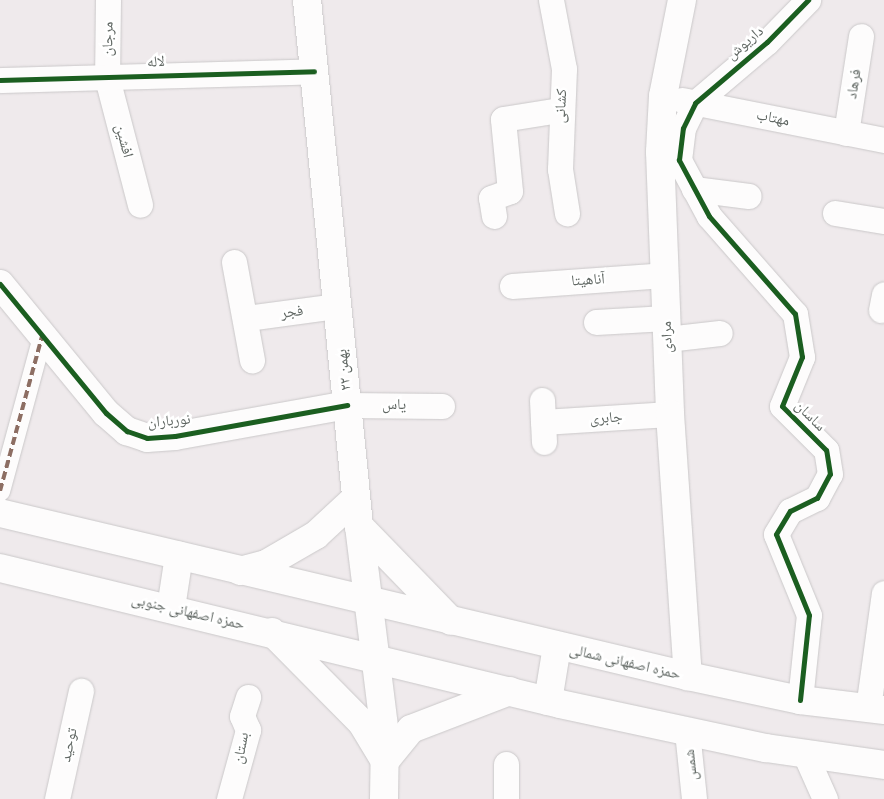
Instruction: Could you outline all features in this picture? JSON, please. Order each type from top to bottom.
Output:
[{"type":"main road","name":"۲۲ بهمن","points":[[307,0],[356,498],[375,656],[385,762],[384,799]]},
{"type":"main road","name":"مرادی","points":[[682,0],[663,96],[660,152],[670,414],[688,676]]},
{"type":"main road","name":"نورباران","points":[[0,284],[106,413],[127,431],[147,438],[347,405]]},
{"type":"main road","points":[[240,571],[266,564],[316,535],[356,498]]},
{"type":"main road","points":[[0,513],[368,602]]},
{"type":"main road","points":[[359,526],[452,622]]},
{"type":"main road","points":[[171,608],[179,556]]},
{"type":"main road","name":"حمزه اصفهانی جنوبی","points":[[0,568],[375,656]]},
{"type":"main road","name":"حمزه اصفهانی شمالی","points":[[368,602],[800,700],[876,709]]},
{"type":"main road","points":[[272,632],[362,723],[385,762],[411,729],[510,691]]},
{"type":"main road","points":[[548,701],[557,646]]},
{"type":"main road","points":[[375,656],[548,701],[687,731],[805,754],[884,765]]},
{"type":"street","name":"مرجان","points":[[107,78],[108,0]]},
{"type":"street","name":"کشانی","points":[[551,0],[564,69],[559,110],[560,169],[567,213]]},
{"type":"street","name":"داریوش","points":[[695,103],[768,42],[808,0]]},
{"type":"street","name":"فرهاد","points":[[846,133],[861,36]]},
{"type":"street","name":"لاله","points":[[0,80],[314,71]]},
{"type":"street","name":"افشین","points":[[107,78],[140,205]]},
{"type":"street","name":"مهتاب","points":[[663,96],[884,140]]},
{"type":"street","name":"ساسان","points":[[695,103],[683,128],[679,160],[709,216],[795,314],[802,357],[782,406],[826,450],[830,474],[817,498],[790,511],[776,534],[809,615],[800,700]]},
{"type":"street","points":[[494,216],[491,198],[510,191],[503,119],[559,110]]},
{"type":"street","points":[[694,189],[749,196]]},
{"type":"street","points":[[835,213],[884,221]]},
{"type":"street","points":[[234,262],[247,318],[252,360]]},
{"type":"street","name":"آناهیتا","points":[[512,286],[664,275]]},
{"type":"street","name":"فجر","points":[[247,318],[337,306]]},
{"type":"street","points":[[596,322],[720,333]]},
{"type":"street","points":[[0,491],[42,336]]},
{"type":"street","name":"یاس","points":[[347,405],[442,406]]},
{"type":"street","name":"جابری","points":[[543,421],[670,414]]},
{"type":"street","points":[[876,709],[884,593]]},
{"type":"street","name":"توحید","points":[[57,799],[81,691]]},
{"type":"street","name":"بستان","points":[[229,799],[248,730],[242,716],[248,697]]},
{"type":"street","name":"شمس","points":[[687,731],[694,799]]},
{"type":"street","points":[[805,754],[825,799]]},
{"type":"street","points":[[506,764],[506,799]]},
{"type":"marked path","points":[[0,491],[42,336]]},
{"type":"cycle path","points":[[800,700],[809,615],[776,534],[790,511],[817,498],[830,474],[826,450],[782,406],[802,357],[795,314],[709,216],[679,160],[683,128],[695,103],[767,42],[808,0]]},
{"type":"cycle path","points":[[0,80],[314,71]]},
{"type":"cycle path","points":[[0,284],[106,413],[127,431],[147,438],[175,436],[347,405]]}]
